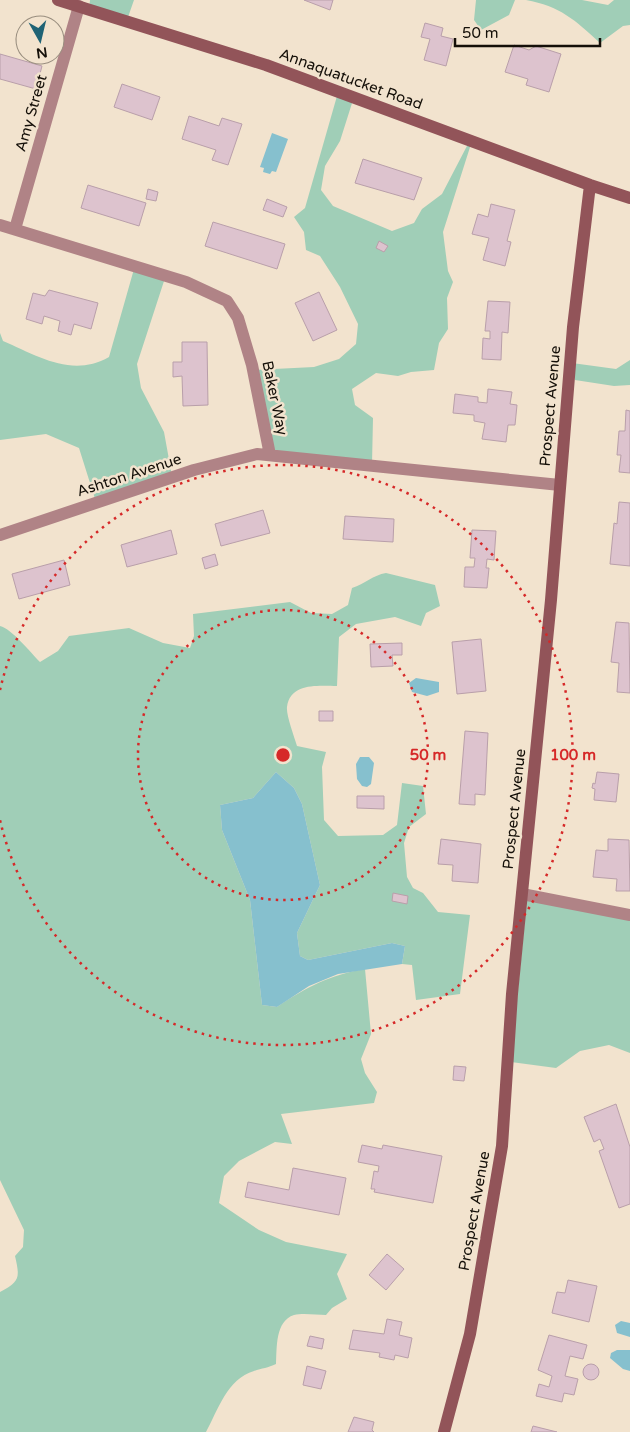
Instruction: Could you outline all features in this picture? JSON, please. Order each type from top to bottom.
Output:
[{"type":"street","name":"Annaquatucket Road","points":[[58,0],[266,65],[590,186],[630,198]]},
{"type":"street","name":"Amy Street","points":[[15,229],[79,6]]},
{"type":"street","name":"Prospect Avenue","points":[[444,1432],[470,1334],[502,1146],[512,994],[551,600],[573,327],[590,186]]},
{"type":"street","name":"Baker Way","points":[[0,225],[186,282],[226,301],[238,318],[252,365],[270,455],[560,485]]},
{"type":"street","name":"Ashton Avenue","points":[[0,535],[194,470],[257,454],[270,455]]},
{"type":"street","points":[[522,894],[630,915]]},
{"type":"green space","points":[[90,0],[134,0],[127,20],[89,10]]},
{"type":"green space","points":[[476,0],[515,0],[509,15],[481,30],[474,20]]},
{"type":"green space","points":[[526,0],[582,0],[608,5],[614,0],[630,0],[630,25],[623,26],[600,43],[583,27],[558,10]]},
{"type":"green space","points":[[337,96],[353,100],[340,141],[325,166],[321,190],[333,206],[392,231],[414,223],[422,209],[442,194],[468,144],[471,144],[443,232],[448,271],[453,282],[447,298],[448,329],[439,343],[434,370],[411,372],[398,376],[376,373],[352,389],[355,405],[373,418],[372,464],[271,456],[254,370],[314,367],[339,359],[356,344],[358,324],[340,287],[320,256],[306,250],[304,232],[294,217],[305,208]]},
{"type":"green space","points":[[134,269],[165,278],[137,364],[141,388],[164,432],[172,476],[96,502],[79,448],[46,434],[0,440],[0,333],[3,341],[42,358],[68,365],[95,363],[109,357]]},
{"type":"green space","points":[[630,360],[630,385],[614,386],[575,380],[572,363],[616,369]]},
{"type":"green space","points":[[386,573],[435,585],[440,606],[426,613],[421,626],[395,617],[356,624],[339,637],[337,686],[314,686],[300,689],[289,699],[288,715],[297,746],[326,752],[322,767],[324,820],[338,836],[383,835],[397,825],[402,783],[423,786],[426,814],[409,827],[404,843],[407,877],[413,888],[423,893],[438,912],[470,915],[460,994],[416,1000],[412,965],[402,964],[405,946],[392,943],[308,960],[300,956],[297,933],[320,885],[302,804],[294,788],[276,772],[253,798],[220,805],[222,830],[250,900],[262,1005],[277,1007],[298,993],[329,978],[365,969],[371,1034],[361,1059],[365,1073],[377,1092],[374,1103],[281,1114],[292,1144],[275,1142],[239,1161],[224,1176],[219,1203],[259,1230],[286,1242],[347,1254],[337,1274],[347,1299],[332,1308],[326,1315],[298,1314],[288,1318],[283,1323],[278,1336],[276,1364],[254,1371],[237,1381],[224,1396],[206,1432],[0,1432],[0,1292],[15,1282],[17,1278],[18,1269],[15,1256],[23,1247],[24,1230],[0,1180],[0,626],[15,636],[40,662],[58,651],[69,636],[129,628],[163,643],[190,648],[194,636],[193,614],[290,602],[311,613],[332,614],[348,605],[352,588]]},
{"type":"green space","points":[[527,898],[630,917],[630,1053],[609,1045],[580,1051],[556,1068],[511,1062]]},
{"type":"water","points":[[272,133],[288,139],[276,172],[272,171],[270,174],[263,172],[264,168],[260,167]]},
{"type":"water","points":[[416,678],[439,682],[439,692],[427,696],[412,692],[409,683]]},
{"type":"water","points":[[360,757],[369,757],[374,763],[371,784],[367,787],[362,786],[357,779],[356,764]]},
{"type":"water","points":[[276,772],[294,788],[302,804],[320,885],[297,933],[300,956],[308,960],[392,943],[405,946],[402,964],[338,974],[309,986],[277,1007],[262,1005],[250,900],[222,830],[220,805],[253,798]]},
{"type":"water","points":[[621,1321],[630,1323],[630,1337],[617,1333],[615,1325]]},
{"type":"water","points":[[617,1350],[630,1350],[630,1371],[623,1369],[610,1358],[611,1353]]},
{"type":"building","points":[[304,0],[333,0],[330,10]]},
{"type":"building","points":[[425,23],[443,28],[441,36],[453,39],[446,66],[424,60],[430,39],[421,37]]},
{"type":"building","points":[[514,45],[529,50],[536,46],[561,54],[549,92],[526,85],[528,79],[505,72]]},
{"type":"building","points":[[0,54],[15,58],[15,65],[42,66],[36,89],[0,79]]},
{"type":"building","points":[[122,84],[160,97],[152,120],[114,107]]},
{"type":"building","points":[[189,116],[219,126],[222,118],[242,124],[228,165],[212,160],[216,150],[182,139]]},
{"type":"building","points":[[363,159],[422,178],[414,200],[355,183]]},
{"type":"building","points":[[88,185],[146,203],[139,226],[81,208]]},
{"type":"building","points":[[148,189],[158,192],[156,201],[146,199]]},
{"type":"building","points":[[267,199],[287,207],[283,217],[263,210]]},
{"type":"building","points":[[491,204],[515,210],[507,241],[511,242],[505,266],[483,260],[489,238],[472,234],[478,214],[488,217]]},
{"type":"building","points":[[213,222],[285,244],[277,269],[205,246]]},
{"type":"building","points":[[379,241],[388,246],[384,252],[376,248]]},
{"type":"building","points":[[49,290],[98,303],[91,329],[74,324],[71,335],[58,331],[60,321],[44,316],[42,324],[26,319],[33,293],[45,296]]},
{"type":"building","points":[[319,292],[337,330],[313,341],[295,303]]},
{"type":"building","points":[[488,301],[510,302],[508,333],[502,332],[501,360],[482,359],[483,338],[490,339],[490,331],[485,331]]},
{"type":"building","points":[[182,342],[207,342],[208,405],[183,406],[182,376],[173,377],[173,362],[182,362]]},
{"type":"building","points":[[488,389],[512,392],[510,404],[517,405],[515,425],[508,425],[506,442],[482,439],[485,423],[474,421],[474,415],[453,413],[455,394],[478,397],[478,402],[487,403]]},
{"type":"building","points":[[626,410],[630,411],[630,473],[619,472],[621,455],[617,455],[619,431],[625,431]]},
{"type":"building","points":[[619,502],[630,503],[630,566],[610,564],[614,523],[617,524]]},
{"type":"building","points":[[263,510],[270,533],[221,546],[215,524]]},
{"type":"building","points":[[345,516],[394,519],[393,542],[343,539]]},
{"type":"building","points":[[171,530],[177,554],[127,567],[121,545]]},
{"type":"building","points":[[472,530],[496,531],[494,560],[487,559],[486,568],[489,568],[487,588],[464,587],[465,567],[474,567],[475,558],[470,558]]},
{"type":"building","points":[[215,554],[218,565],[205,569],[202,558]]},
{"type":"building","points":[[64,560],[70,585],[19,599],[12,574]]},
{"type":"building","points":[[616,622],[629,623],[630,693],[617,692],[619,663],[611,662]]},
{"type":"building","points":[[481,639],[486,691],[457,694],[452,642]]},
{"type":"building","points":[[402,643],[402,655],[392,655],[393,666],[371,667],[370,644]]},
{"type":"building","points":[[319,711],[333,711],[333,721],[319,721]]},
{"type":"building","points":[[465,731],[488,733],[485,795],[475,794],[475,805],[459,804]]},
{"type":"building","points":[[597,772],[619,774],[616,802],[594,800],[595,789],[592,788],[593,783],[595,784]]},
{"type":"building","points":[[357,796],[384,796],[384,809],[357,808]]},
{"type":"building","points":[[441,839],[481,844],[478,883],[452,881],[453,865],[438,864]]},
{"type":"building","points":[[608,839],[629,840],[630,891],[616,891],[617,879],[593,877],[596,850],[608,851]]},
{"type":"building","points":[[393,893],[408,896],[407,904],[392,901]]},
{"type":"building","points":[[454,1066],[466,1067],[464,1081],[453,1080]]},
{"type":"building","points":[[616,1104],[630,1147],[630,1204],[619,1208],[599,1151],[604,1149],[600,1139],[594,1142],[584,1117]]},
{"type":"building","points":[[362,1145],[382,1149],[383,1145],[442,1156],[433,1203],[374,1192],[375,1189],[371,1189],[374,1171],[378,1172],[379,1166],[358,1162]]},
{"type":"building","points":[[293,1168],[346,1178],[339,1215],[245,1197],[248,1182],[289,1190]]},
{"type":"building","points":[[387,1254],[404,1269],[386,1290],[369,1275]]},
{"type":"building","points":[[568,1280],[597,1286],[589,1322],[552,1313],[557,1292],[565,1293]]},
{"type":"building","points":[[387,1319],[402,1322],[399,1335],[412,1338],[408,1358],[395,1355],[394,1360],[379,1357],[380,1353],[349,1349],[353,1330],[384,1334]]},
{"type":"building","points":[[549,1335],[587,1345],[583,1359],[570,1356],[565,1376],[578,1379],[574,1395],[564,1393],[562,1402],[536,1396],[539,1384],[549,1387],[552,1376],[538,1370]]},
{"type":"building","points":[[310,1336],[324,1339],[322,1349],[307,1346]]},
{"type":"building","points":[[591,1364],[597,1366],[599,1372],[597,1378],[591,1380],[585,1378],[583,1372],[585,1366]]},
{"type":"building","points":[[307,1366],[326,1371],[321,1389],[303,1385]]},
{"type":"building","points":[[354,1417],[374,1422],[372,1430],[374,1432],[348,1432]]},
{"type":"building","points":[[533,1426],[557,1432],[531,1432]]}]
